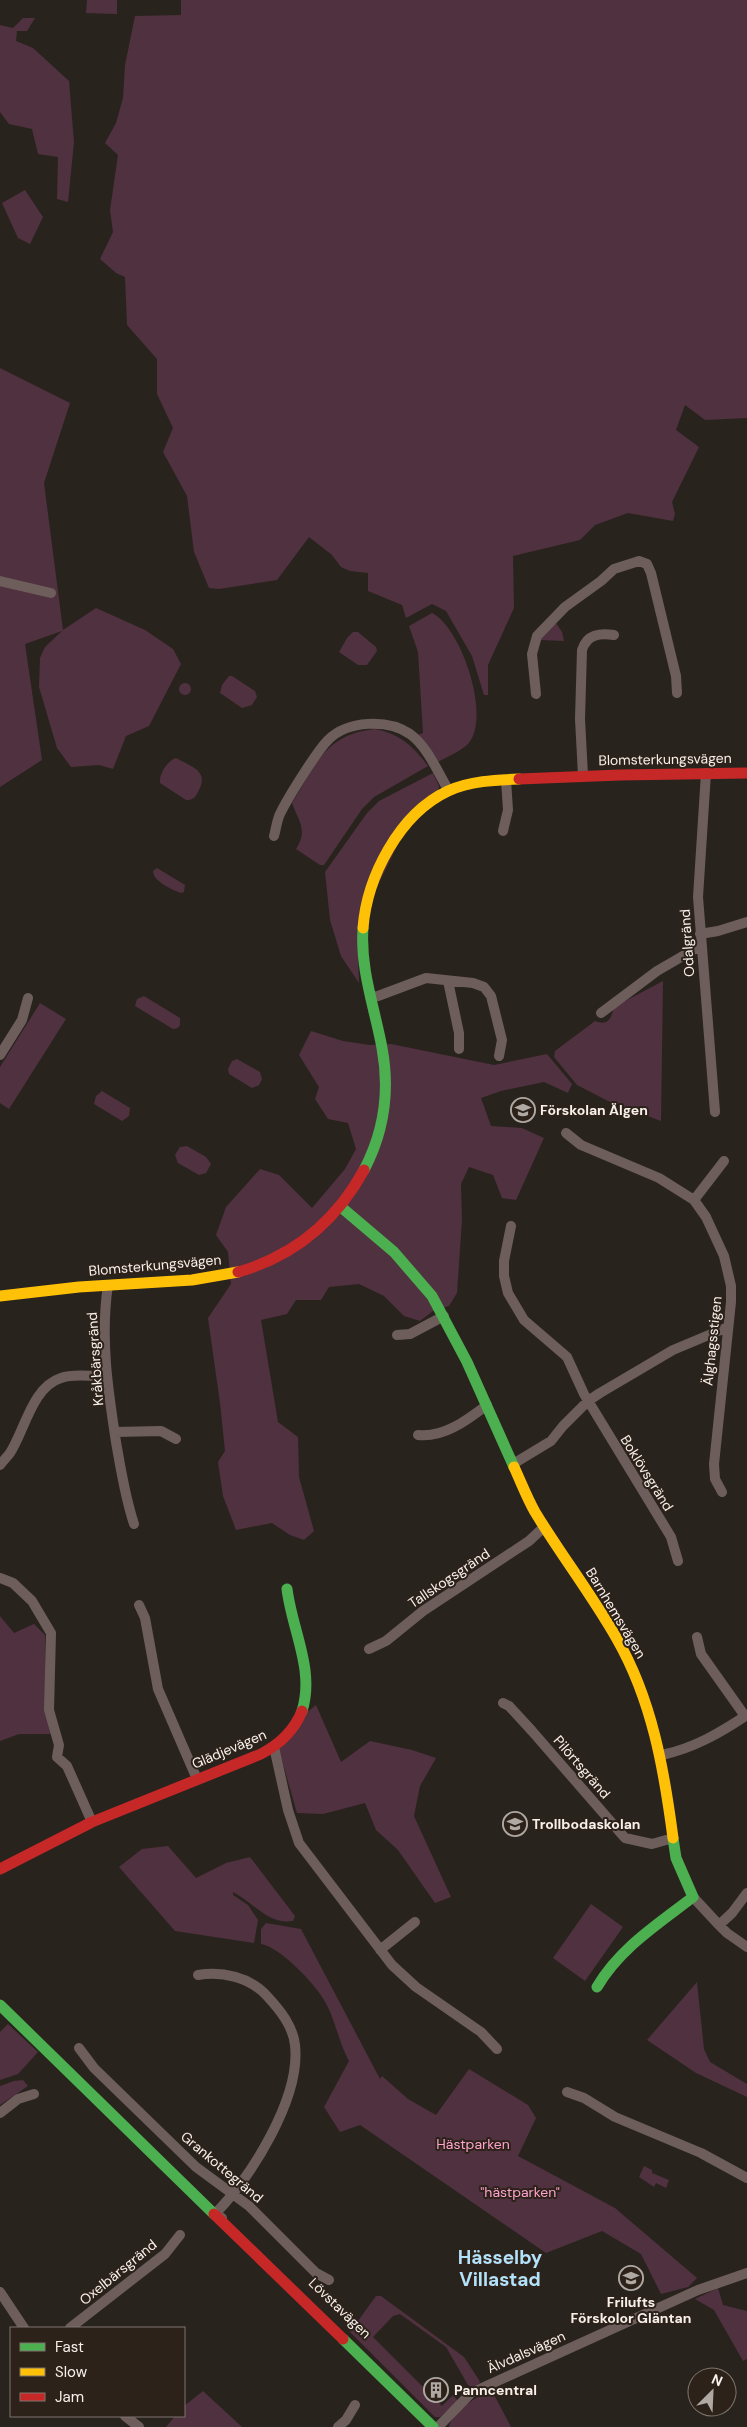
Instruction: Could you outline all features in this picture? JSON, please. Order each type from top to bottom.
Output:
[{"type":"street","points":[[536,694],[532,654],[537,636],[565,607],[601,581],[614,569],[639,561],[647,564],[651,573],[676,676],[677,693]]},
{"type":"street","points":[[0,581],[51,593]]},
{"type":"street","name":"Blomsterkungsvägen","points":[[583,775],[580,719],[583,647],[587,640],[596,635],[614,635]]},
{"type":"street","points":[[274,836],[280,814],[329,739],[361,725],[378,723],[396,727],[411,735],[435,766],[449,791]]},
{"type":"street","name":"Odalgränd","points":[[706,773],[698,898],[700,946],[715,1112]]},
{"type":"street","name":"Blomsterkungsvägen","points":[[0,1296],[227,1275],[276,1257],[298,1246],[315,1234],[341,1207],[366,1169],[376,1146],[386,1101],[384,1054],[370,997],[362,943],[365,906],[369,886],[386,852],[409,822],[430,802],[449,791],[476,783],[506,780],[583,775],[747,773]]},
{"type":"street","points":[[503,831],[508,803],[506,780]]},
{"type":"street","points":[[700,934],[718,932],[747,922]]},
{"type":"street","points":[[601,1012],[657,971],[700,946]]},
{"type":"street","points":[[370,997],[378,996],[426,978],[473,983],[488,990],[502,1040],[499,1056]]},
{"type":"street","points":[[448,981],[460,1033],[459,1049]]},
{"type":"street","points":[[0,1055],[22,1020],[28,998]]},
{"type":"street","name":"Älghagsstigen","points":[[566,1133],[581,1145],[659,1178],[694,1200],[718,1242],[729,1271],[731,1302],[714,1464],[715,1479],[722,1492]]},
{"type":"street","points":[[694,1200],[724,1161]]},
{"type":"street","name":"Barnhemsvägen","points":[[341,1207],[369,1229],[409,1268],[432,1296],[444,1316],[487,1405],[534,1510],[610,1628],[635,1675],[662,1755],[676,1858],[693,1897]]},
{"type":"street","name":"Boklövsgränd","points":[[511,1226],[504,1261],[504,1276],[508,1293],[524,1320],[567,1357],[588,1401],[671,1537],[678,1561]]},
{"type":"street","name":"Kråkbärsgränd","points":[[108,1286],[104,1337],[107,1376],[114,1432],[126,1499],[134,1524]]},
{"type":"street","points":[[397,1336],[410,1334],[444,1316]]},
{"type":"street","points":[[514,1464],[551,1441],[562,1426],[588,1401],[672,1350],[728,1327]]},
{"type":"street","points":[[0,1465],[10,1453],[37,1400],[45,1388],[53,1381],[69,1376],[107,1376]]},
{"type":"street","points":[[418,1435],[431,1436],[445,1432],[487,1405]]},
{"type":"street","points":[[114,1432],[161,1431],[176,1438]]},
{"type":"street","name":"Tallskogsgränd","points":[[369,1649],[386,1641],[423,1611],[529,1541],[544,1527]]},
{"type":"street","points":[[0,1578],[13,1583],[32,1601],[51,1633],[49,1710],[59,1746],[57,1757],[67,1766],[92,1822]]},
{"type":"street","name":"Glädjevägen","points":[[0,1869],[92,1822],[274,1747],[290,1734],[297,1723],[306,1694],[307,1675],[290,1612],[287,1589]]},
{"type":"street","points":[[139,1605],[145,1618],[158,1690],[197,1779]]},
{"type":"street","points":[[662,1755],[684,1750],[706,1740],[746,1716],[701,1654],[697,1637]]},
{"type":"street","name":"Pilörtsgränd","points":[[503,1703],[509,1706],[532,1731],[625,1838],[652,1844],[673,1838]]},
{"type":"street","points":[[274,1747],[288,1810],[299,1843],[392,1965],[416,1987],[474,2027],[497,2049]]},
{"type":"street","points":[[718,1925],[732,1913],[747,1892]]},
{"type":"street","points":[[597,1987],[606,1972],[628,1947],[693,1897],[718,1925],[747,1946]]},
{"type":"street","points":[[380,1950],[415,1922]]},
{"type":"street","points":[[198,1975],[221,1974],[254,1984],[282,2014],[293,2035],[295,2046],[293,2074],[285,2105],[250,2171],[232,2196],[216,2213]]},
{"type":"street","name":"Lövstavägen","points":[[0,2005],[216,2213],[231,2232],[438,2427]]},
{"type":"street","name":"Grankottegränd","points":[[79,2048],[94,2068],[196,2167],[232,2196],[249,2206],[316,2274],[329,2280]]},
{"type":"street","points":[[567,2092],[584,2098],[615,2117],[701,2153],[747,2178]]},
{"type":"street","points":[[0,2113],[18,2099],[34,2094]]},
{"type":"street","name":"Oxelbärsgränd","points":[[71,2327],[166,2254],[180,2235]]},
{"type":"street","name":"Älvdalsvägen","points":[[438,2427],[460,2402],[471,2393],[485,2386],[698,2290],[747,2273]]},
{"type":"street","points":[[0,2292],[23,2327]]},
{"type":"street","points":[[338,2427],[346,2420],[356,2405]]},
{"type":"street","points":[[125,2417],[139,2427]]},
{"type":"green space","points":[[87,0],[117,0],[117,14],[86,13]]},
{"type":"green space","points":[[181,0],[747,0],[747,418],[705,420],[685,405],[676,430],[699,447],[672,502],[675,514],[673,521],[628,513],[595,525],[580,540],[513,556],[514,608],[488,665],[488,695],[484,695],[472,656],[446,611],[432,604],[406,618],[402,605],[368,591],[368,573],[350,571],[341,567],[332,555],[309,537],[277,580],[219,589],[209,588],[194,552],[187,496],[163,452],[173,428],[157,394],[157,359],[127,325],[125,277],[116,273],[100,259],[113,232],[110,210],[118,155],[105,143],[116,123],[123,98],[125,65],[135,16],[181,15]]},
{"type":"green space","points":[[23,18],[35,18],[27,31],[17,31],[16,41],[33,48],[69,81],[74,142],[68,202],[57,199],[58,157],[38,154],[32,129],[9,124],[0,112],[0,25],[13,28]]},
{"type":"green space","points":[[25,190],[43,217],[30,244],[18,238],[2,203]]},
{"type":"green space","points":[[0,368],[70,403],[44,483],[63,630],[96,608],[145,630],[173,649],[181,664],[149,726],[126,736],[113,769],[99,765],[71,767],[57,748],[39,687],[40,658],[45,647],[62,631],[25,644],[42,760],[0,787]]},
{"type":"green space","points":[[432,613],[443,622],[462,653],[475,694],[477,714],[475,731],[468,744],[438,762],[418,735],[423,733],[418,652],[409,626]]},
{"type":"green space","points":[[553,623],[556,623],[562,632],[564,641],[540,640]]},
{"type":"green space","points":[[353,632],[358,632],[376,647],[377,651],[367,665],[358,665],[339,652]]},
{"type":"green space","points":[[229,676],[255,691],[257,697],[252,705],[242,708],[220,693],[222,685]]},
{"type":"green space","points":[[183,683],[187,683],[191,689],[187,695],[183,695],[179,691],[179,687]]},
{"type":"green space","points":[[375,729],[392,734],[405,742],[417,752],[428,766],[374,797],[362,809],[324,865],[320,865],[296,849],[300,842],[302,831],[292,803],[316,764],[333,745],[344,737]]},
{"type":"green space","points":[[176,758],[193,767],[201,774],[201,785],[196,796],[192,799],[186,800],[160,783],[164,768]]},
{"type":"green space","points":[[433,773],[439,786],[438,792],[414,811],[357,928],[359,983],[341,956],[330,920],[325,872],[367,813],[379,801]]},
{"type":"green space","points":[[157,868],[185,885],[184,892],[177,892],[159,882],[153,871]]},
{"type":"green space","points":[[663,981],[661,1121],[608,1101],[577,1085],[554,1057],[555,1051],[595,1021],[606,1022],[612,1015],[614,1007]]},
{"type":"green space","points":[[144,996],[180,1018],[178,1028],[173,1029],[135,1006],[137,999]]},
{"type":"green space","points":[[40,1003],[66,1019],[9,1109],[0,1103],[0,1067]]},
{"type":"green space","points":[[311,1031],[343,1041],[370,1045],[391,1044],[494,1065],[547,1054],[572,1084],[568,1093],[544,1082],[501,1091],[481,1098],[491,1126],[522,1128],[544,1138],[516,1200],[502,1198],[493,1175],[469,1167],[461,1184],[462,1220],[457,1293],[449,1306],[433,1311],[420,1321],[404,1316],[384,1296],[359,1284],[329,1287],[321,1300],[296,1300],[287,1314],[261,1320],[278,1422],[298,1437],[299,1477],[314,1531],[304,1540],[290,1535],[272,1523],[236,1530],[223,1496],[218,1462],[225,1451],[208,1318],[231,1284],[228,1252],[216,1235],[226,1207],[260,1169],[279,1175],[312,1208],[345,1169],[356,1149],[348,1123],[328,1119],[315,1099],[319,1087],[299,1055]]},
{"type":"green space","points":[[237,1059],[260,1072],[262,1079],[259,1085],[252,1088],[229,1074],[228,1069],[232,1061]]},
{"type":"green space","points":[[102,1091],[130,1108],[129,1116],[122,1121],[94,1104],[96,1096]]},
{"type":"green space","points":[[187,1146],[206,1157],[211,1164],[206,1173],[199,1175],[178,1163],[175,1155],[180,1147]]},
{"type":"green space","points":[[0,1616],[14,1633],[34,1624],[45,1635],[46,1711],[51,1734],[19,1734],[0,1741]]},
{"type":"green space","points":[[316,1705],[341,1762],[370,1741],[412,1750],[436,1758],[420,1786],[414,1816],[451,1897],[435,1903],[398,1850],[376,1830],[365,1803],[323,1814],[297,1813],[279,1750],[306,1713]]},
{"type":"green space","points":[[168,1846],[196,1878],[226,1863],[250,1857],[295,1916],[293,1921],[276,1920],[233,1892],[233,1895],[248,1905],[258,1920],[254,1943],[175,1931],[119,1867],[142,1849]]},
{"type":"green space","points":[[591,1904],[623,1927],[585,1981],[553,1958]]},
{"type":"green space","name":"Hästparken","points":[[266,1923],[301,1929],[380,2079],[382,2076],[408,2099],[436,2115],[469,2069],[528,2105],[536,2118],[518,2156],[615,2208],[697,2278],[688,2287],[661,2294],[641,2254],[602,2231],[546,2253],[360,2125],[340,2132],[324,2107],[349,2061],[331,2014],[319,1993],[287,1959],[278,1952],[261,1944],[261,1929]]},
{"type":"green space","points":[[697,1982],[704,2049],[710,2062],[747,2084],[747,2097],[696,2073],[647,2040]]},
{"type":"green space","points":[[8,2024],[38,2052],[18,2074],[0,2080],[0,2032]]},
{"type":"green space","points":[[23,2080],[28,2086],[0,2105],[0,2086]]},
{"type":"green space","points":[[644,2166],[652,2170],[652,2173],[669,2180],[666,2188],[656,2183],[654,2187],[639,2177]]},
{"type":"green space","points":[[718,2288],[723,2305],[747,2311],[747,2359],[743,2361],[714,2310],[695,2299]]},
{"type":"green space","points":[[376,2296],[381,2296],[464,2357],[479,2380],[480,2383],[472,2387],[468,2385],[446,2347],[400,2314],[393,2316],[373,2337],[442,2406],[453,2395],[458,2401],[440,2417],[435,2417],[350,2332]]},
{"type":"green space","points":[[203,2391],[242,2427],[166,2427],[174,2417],[185,2417],[185,2405]]},
{"type":"green space","points":[[492,2391],[511,2427],[449,2427],[460,2409],[480,2396]]},
{"type":"traffic: fast","points":[[363,928],[366,974],[382,1048],[385,1080],[381,1126],[364,1170]]},
{"type":"traffic: fast","points":[[341,1207],[394,1252],[432,1296],[467,1362],[514,1467]]},
{"type":"traffic: fast","points":[[287,1589],[306,1680],[302,1711]]},
{"type":"traffic: fast","points":[[597,1987],[606,1973],[628,1949],[653,1927],[693,1897],[676,1858],[673,1838]]},
{"type":"traffic: fast","points":[[0,2005],[214,2214]]},
{"type":"traffic: fast","points":[[343,2339],[433,2427]]},
{"type":"traffic: slow","points":[[363,928],[371,888],[379,868],[401,831],[415,815],[430,801],[456,788],[483,782],[519,779]]},
{"type":"traffic: slow","points":[[0,1296],[79,1287],[192,1280],[238,1272]]},
{"type":"traffic: slow","points":[[514,1467],[535,1512],[587,1591],[629,1662],[655,1735],[673,1838]]},
{"type":"traffic: jam","points":[[519,779],[747,773]]},
{"type":"traffic: jam","points":[[238,1272],[277,1256],[312,1234],[340,1205],[364,1170]]},
{"type":"traffic: jam","points":[[0,1869],[92,1822],[261,1754],[286,1736],[295,1725],[302,1711]]},
{"type":"traffic: jam","points":[[214,2214],[343,2339]]},
{"type":"place","name":"Förskolan Älgen","points":[[523,1110]]},
{"type":"place","name":"Trollbodaskolan","points":[[515,1824]]},
{"type":"place","name":"Frilufts Förskolor Gläntan","points":[[631,2278]]},
{"type":"place","name":"Panncentral","points":[[436,2390]]},
{"type":"district","name":"Hässelby Villastad","points":[[500,2268]]},
{"type":"park label","name":"\"hästparken\"","points":[[520,2192]]}]
